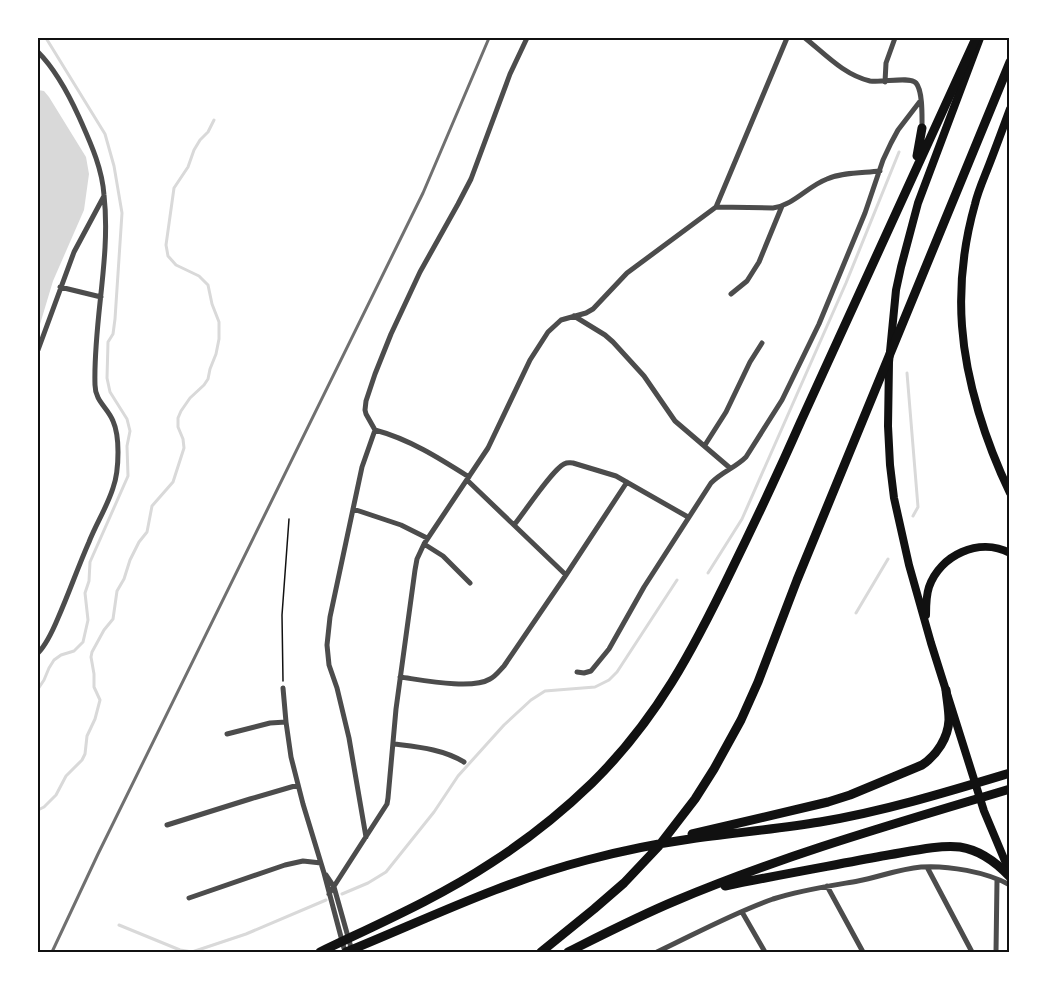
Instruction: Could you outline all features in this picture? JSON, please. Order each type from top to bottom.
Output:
[{"type":"highway","points":[[320,952],[468,877],[491,864],[541,828],[616,758],[660,703],[695,645],[745,544],[911,177],[978,38]]},
{"type":"highway","points":[[541,952],[594,909],[644,863],[676,826],[714,769],[749,703],[797,580],[1010,62]]},
{"type":"highway","points":[[911,177],[922,128]]},
{"type":"highway","points":[[346,952],[356,950],[510,883],[588,860],[717,827],[828,802],[922,765],[935,754],[946,734],[949,720],[946,690]]},
{"type":"highway","points":[[647,846],[848,817],[1010,773]]},
{"type":"highway","points":[[568,952],[632,920],[729,879],[845,839],[1010,789]]},
{"type":"highway","points":[[696,892],[776,875],[948,846],[958,846],[982,854],[1010,875]]},
{"type":"main road","points":[[978,38],[911,225],[896,290],[889,362],[888,417],[894,498],[909,565],[969,762],[1010,875]]},
{"type":"main road","points":[[1010,109],[971,219],[964,262],[962,308],[964,345],[973,390],[983,427],[1010,493]]},
{"type":"main road","points":[[926,625],[928,589],[947,561],[955,555],[975,548],[988,548],[1010,554]]},
{"type":"street","points":[[366,837],[350,738],[329,665],[327,645],[330,617],[362,467],[375,430],[365,410],[366,401],[375,374],[420,272],[471,179],[510,74],[527,38]]},
{"type":"street","points":[[329,894],[387,804],[400,677],[415,570],[417,558],[425,541],[488,448],[530,360],[548,332],[561,320],[593,309],[627,273],[716,207],[787,38]]},
{"type":"street","points":[[805,38],[851,74],[870,81],[911,79],[918,86],[922,128]]},
{"type":"street","points":[[885,82],[886,63],[895,38]]},
{"type":"street","points":[[38,52],[75,108],[100,172],[105,221],[95,387],[99,402],[113,419],[118,451],[116,477],[107,505],[88,543],[50,636],[38,653]]},
{"type":"street","points":[[577,672],[585,673],[591,670],[609,649],[644,587],[711,483],[741,462],[752,451],[782,400],[819,324],[865,213],[883,160],[898,130],[921,100]]},
{"type":"street","points":[[716,207],[773,208],[782,206],[827,179],[880,171]]},
{"type":"street","points":[[38,350],[74,252],[104,194]]},
{"type":"street","points":[[731,294],[747,281],[759,262],[782,206]]},
{"type":"street","points":[[60,287],[101,297]]},
{"type":"street","points":[[573,316],[605,335],[622,351],[644,376],[675,420],[730,468]]},
{"type":"street","points":[[705,445],[726,412],[750,362],[762,343]]},
{"type":"street","points":[[375,430],[416,445],[468,479],[566,575]]},
{"type":"street","points":[[514,525],[558,469],[567,463],[616,476],[688,517]]},
{"type":"street","points":[[400,677],[469,684],[489,680],[504,666],[627,482]]},
{"type":"street","points":[[353,509],[401,525],[443,556],[470,583]]},
{"type":"street","points":[[283,687],[291,757],[346,952]]},
{"type":"street","points":[[227,734],[270,723],[286,722]]},
{"type":"street","points":[[394,744],[434,750],[455,756],[464,762]]},
{"type":"street","points":[[167,825],[298,785]]},
{"type":"street","points":[[189,898],[285,865],[303,861],[321,863]]},
{"type":"street","points":[[927,867],[972,952]]},
{"type":"street","points":[[657,952],[665,951],[742,912],[782,897],[905,870],[927,867],[969,871],[1010,885]]},
{"type":"street","points":[[324,873],[334,887],[356,950]]},
{"type":"street","points":[[996,952],[997,879]]},
{"type":"street","points":[[827,886],[863,952]]},
{"type":"street","points":[[742,912],[765,952]]},
{"type":"path","points":[[283,687],[282,615],[289,519]]},
{"type":"shaded area","points":[[38,90],[44,91],[49,97],[86,157],[89,174],[84,210],[53,281],[38,331]]},
{"type":"waterway","points":[[38,689],[54,660],[74,651],[83,642],[88,620],[85,593],[89,581],[90,562],[128,476],[127,446],[130,431],[127,419],[110,392],[107,378],[108,342],[113,334],[115,319],[122,213],[114,166],[105,134],[46,38]]},
{"type":"waterway","points":[[38,810],[56,795],[66,776],[85,754],[87,736],[100,700],[94,687],[92,652],[113,619],[117,591],[139,542],[147,532],[152,506],[173,482],[184,448],[178,418],[190,398],[208,379],[216,354],[219,322],[208,285],[199,276],[176,265],[168,256],[166,245],[174,188],[188,167],[194,150],[214,120]]},
{"type":"waterway","points":[[708,573],[742,519],[846,283],[899,152]]},
{"type":"waterway","points":[[907,373],[918,507],[913,516]]},
{"type":"waterway","points":[[856,613],[888,559]]},
{"type":"waterway","points":[[342,894],[386,872],[434,812],[458,776],[504,725],[531,700],[545,691],[595,687],[609,680],[617,672],[677,580]]},
{"type":"waterway","points":[[119,925],[180,950],[192,952],[246,934],[326,900]]},
{"type":"railway","points":[[52,952],[423,193],[489,38]]}]
